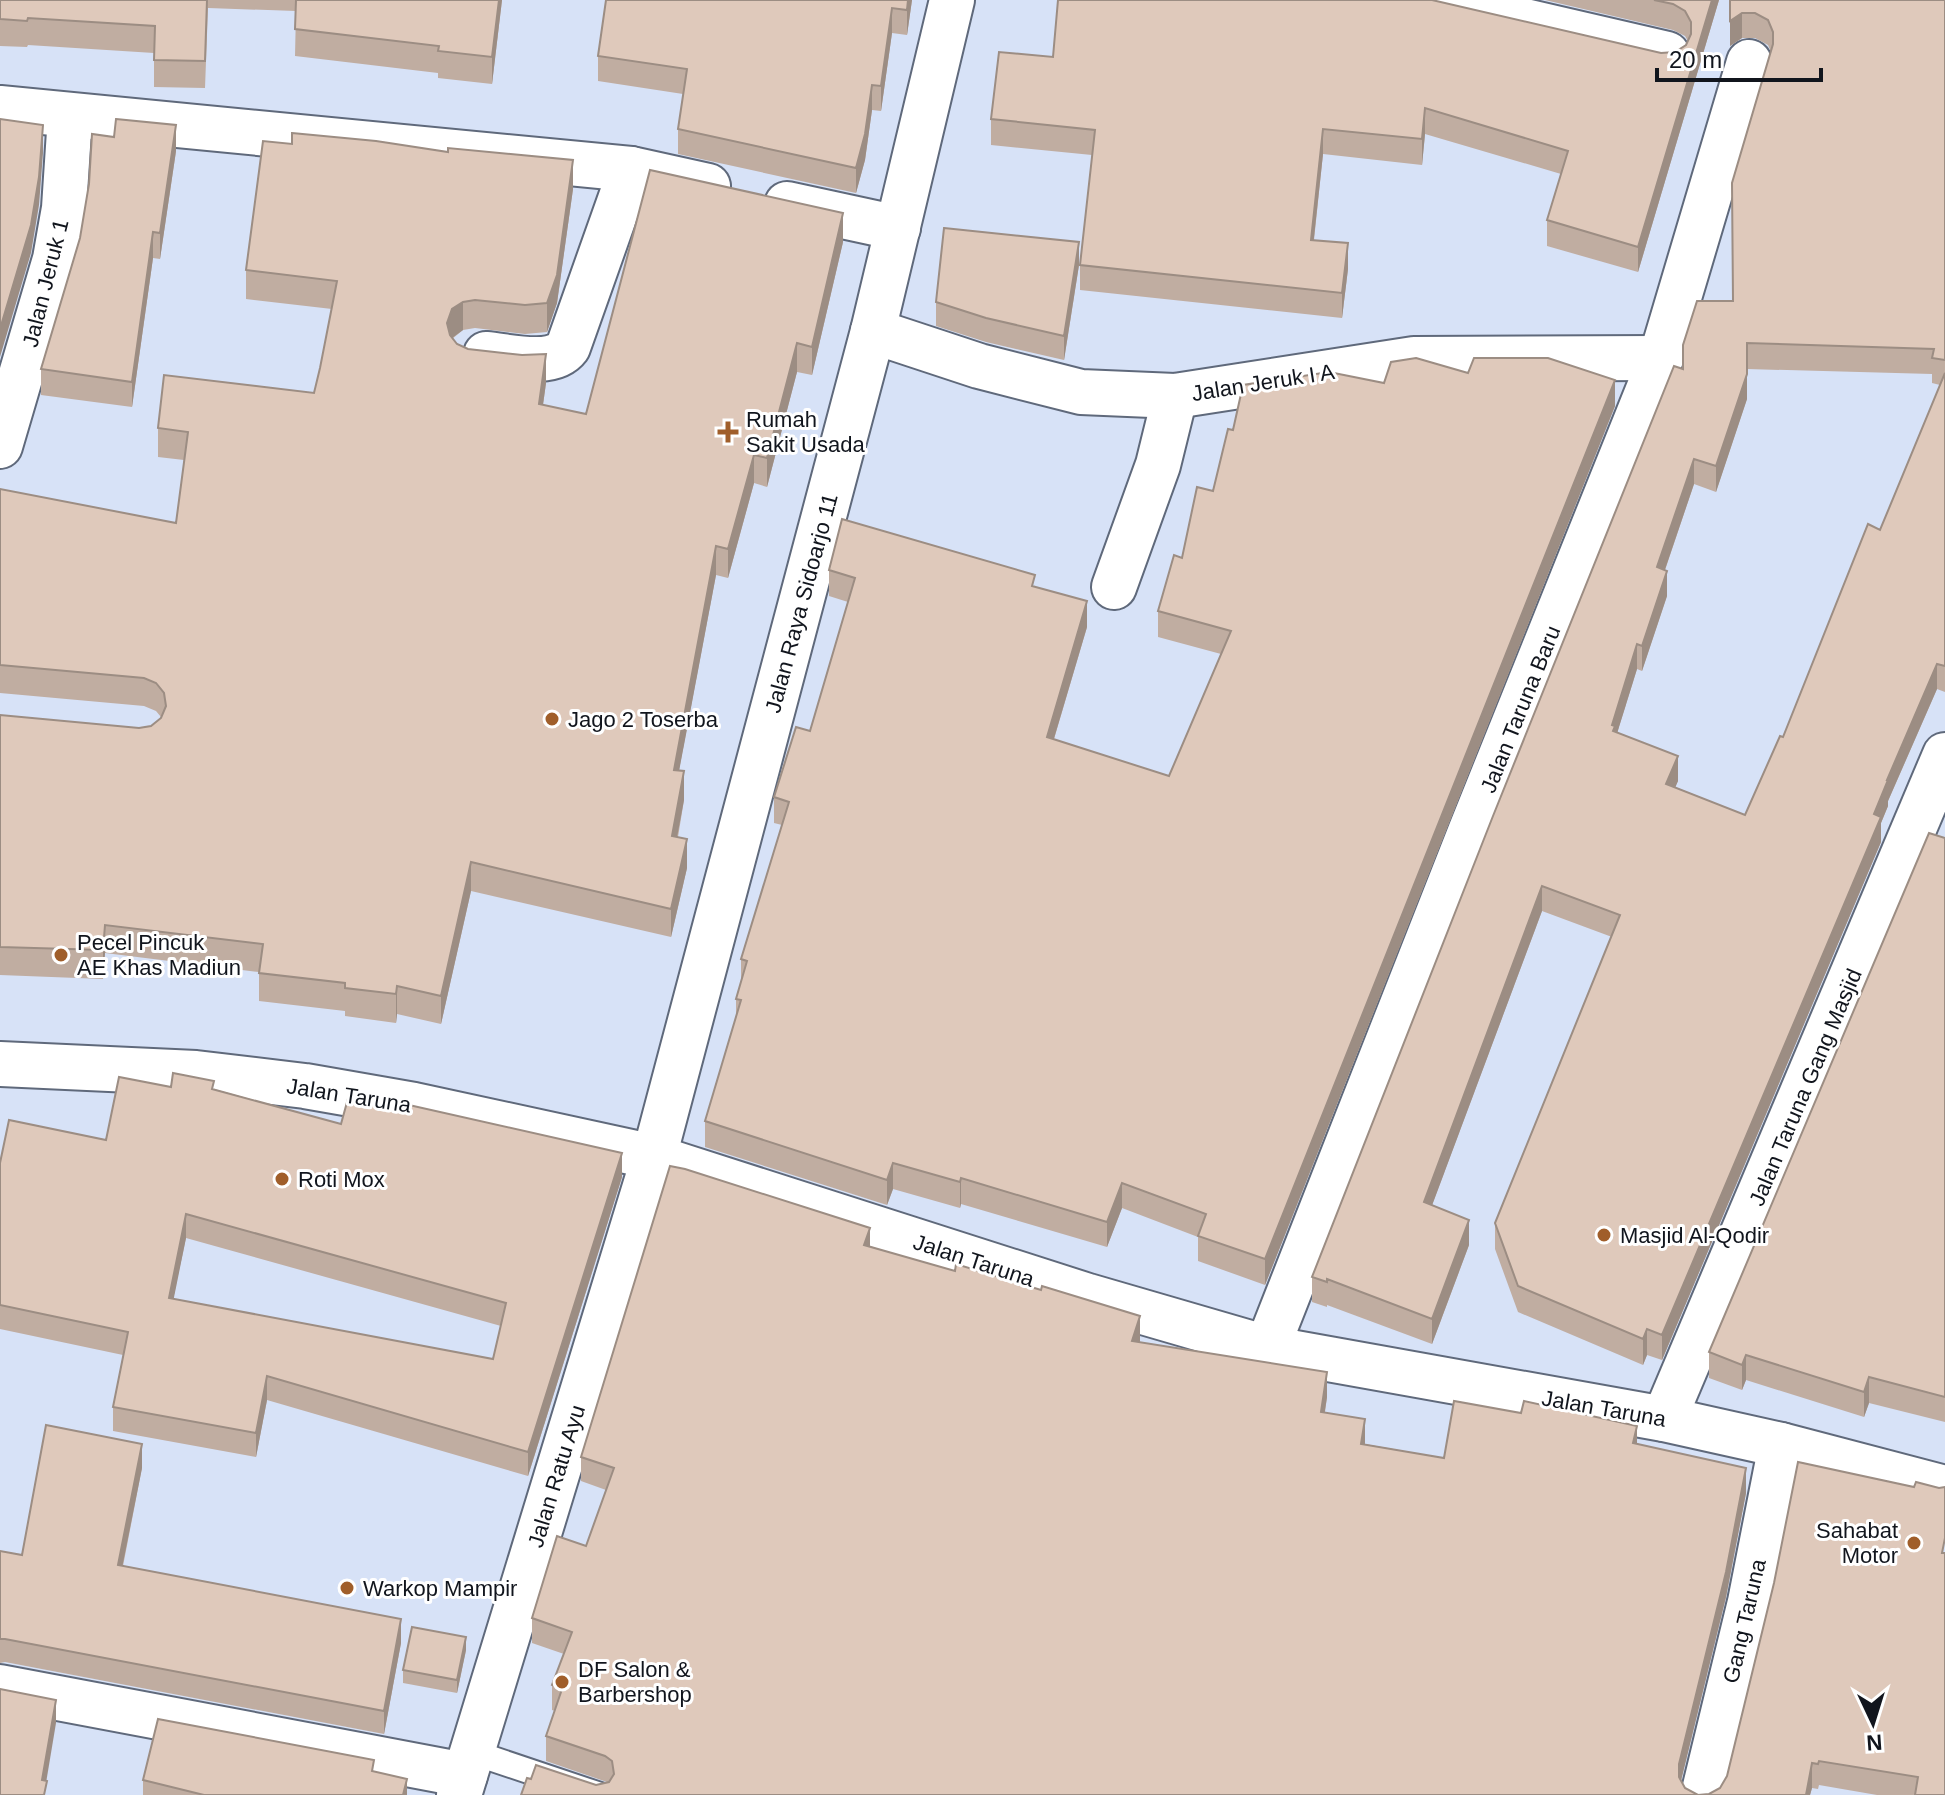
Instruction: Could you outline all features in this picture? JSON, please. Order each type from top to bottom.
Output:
[{"type":"street","name":"Jalan Raya Sidoarjo 11","points":[[654,1157],[873,331],[952,0]]},
{"type":"street","points":[[1434,0],[1667,54]]},
{"type":"street","name":"Jalan Taruna Baru","points":[[1267,1348],[1661,358],[1749,62]]},
{"type":"street","points":[[0,108],[631,169],[898,228]]},
{"type":"street","name":"Jalan Jeruk 1","points":[[0,446],[55,259],[64,208],[70,116]]},
{"type":"street","points":[[472,353],[550,359],[563,355],[631,169]]},
{"type":"street","name":"Jalan Jeruk I A","points":[[873,331],[979,366],[1081,392],[1175,396],[1414,359],[1661,358]]},
{"type":"street","points":[[1114,587],[1158,465],[1175,396]]},
{"type":"street","name":"Jalan Taruna Gang Masjid","points":[[1664,1419],[1941,776]]},
{"type":"street","name":"Jalan Taruna","points":[[0,1064],[196,1073],[305,1086],[414,1105],[654,1157],[1088,1296],[1267,1348],[1664,1419],[1781,1445],[1945,1488]]},
{"type":"street","name":"Jalan Ratu Ayu","points":[[465,1774],[654,1157]]},
{"type":"street","name":"Gang Taruna","points":[[1703,1795],[1750,1602],[1781,1445]]},
{"type":"street","points":[[0,1687],[465,1774]]},
{"type":"lane","points":[[465,1774],[600,1795]]},
{"type":"building","points":[[0,0],[207,0],[205,61],[154,60],[155,26],[0,19]]},
{"type":"building","points":[[296,0],[499,0],[492,57],[438,51],[439,46],[295,29]]},
{"type":"building","points":[[606,0],[908,0],[907,10],[892,8],[881,86],[872,85],[865,134],[856,168],[678,129],[687,69],[598,56]]},
{"type":"building","points":[[1058,0],[1432,0],[1661,53],[1675,52],[1686,45],[1691,34],[1691,22],[1685,11],[1673,4],[1654,0],[1712,0],[1638,247],[1547,220],[1568,151],[1425,108],[1422,139],[1323,129],[1311,240],[1348,243],[1342,293],[1080,265],[1095,130],[991,119],[999,52],[1053,57]]},
{"type":"building","points":[[1730,0],[1945,0],[1945,360],[1932,358],[1934,349],[1747,343],[1747,374],[1716,466],[1694,459],[1657,567],[1667,571],[1642,646],[1637,644],[1612,725],[1615,726],[1613,731],[1678,756],[1666,784],[1745,815],[1780,736],[1783,737],[1868,524],[1880,530],[1945,373],[1945,666],[1937,664],[1887,780],[1874,814],[1881,817],[1662,1335],[1647,1329],[1643,1339],[1518,1286],[1495,1223],[1620,915],[1542,886],[1424,1202],[1469,1220],[1432,1319],[1327,1279],[1327,1282],[1312,1277],[1674,366],[1683,369],[1683,345],[1697,301],[1733,301],[1732,183],[1773,44],[1773,32],[1768,20],[1755,13],[1742,13],[1730,21]]},
{"type":"building","points":[[0,119],[43,125],[31,225],[0,329]]},
{"type":"building","points":[[116,119],[176,125],[160,233],[153,232],[132,382],[41,369],[80,238],[89,184],[92,134],[114,137]]},
{"type":"building","points":[[292,133],[448,152],[448,148],[573,160],[557,275],[547,303],[463,302],[452,309],[447,323],[450,335],[457,344],[468,349],[522,355],[546,354],[539,404],[586,414],[650,170],[843,213],[812,347],[797,343],[767,458],[754,455],[728,549],[716,546],[674,770],[684,771],[672,836],[687,839],[671,909],[471,862],[441,996],[397,986],[396,994],[345,988],[345,983],[259,973],[263,944],[105,925],[103,950],[0,947],[0,715],[139,728],[151,726],[161,718],[166,706],[164,693],[156,683],[144,678],[0,665],[0,489],[176,523],[188,432],[158,428],[164,375],[314,393],[337,281],[246,270],[263,141],[292,144]]},
{"type":"building","points":[[944,228],[1079,242],[1064,336],[986,318],[936,302]]},
{"type":"building","points":[[1416,358],[1468,373],[1474,358],[1548,358],[1615,380],[1265,1259],[1198,1236],[1206,1214],[1122,1183],[1107,1222],[961,1178],[960,1182],[893,1163],[887,1180],[705,1121],[741,1000],[736,999],[747,961],[741,959],[789,802],[774,797],[796,727],[810,731],[855,578],[829,570],[842,519],[1035,575],[1032,586],[1087,601],[1047,737],[1169,776],[1231,631],[1158,611],[1174,555],[1182,558],[1197,487],[1213,491],[1228,429],[1233,430],[1243,385],[1329,372],[1384,383],[1391,362]]},
{"type":"building","points":[[1929,833],[1945,838],[1945,1397],[1869,1377],[1864,1392],[1746,1355],[1742,1365],[1709,1352]]},
{"type":"building","points":[[173,1073],[214,1081],[212,1089],[341,1124],[349,1095],[409,1105],[622,1153],[528,1452],[267,1376],[256,1433],[113,1407],[128,1332],[0,1305],[0,1163],[9,1120],[106,1140],[119,1077],[171,1087]],"holes":[[[186,1214],[506,1303],[493,1359],[169,1298]]]},
{"type":"building","points":[[670,1166],[870,1228],[864,1245],[955,1271],[956,1264],[1041,1290],[1042,1286],[1140,1316],[1132,1341],[1327,1372],[1321,1412],[1365,1419],[1361,1444],[1444,1458],[1454,1401],[1521,1413],[1524,1401],[1637,1426],[1633,1443],[1746,1468],[1726,1572],[1679,1764],[1679,1777],[1685,1788],[1698,1795],[521,1795],[536,1765],[596,1785],[609,1782],[614,1774],[612,1761],[605,1756],[546,1736],[562,1689],[552,1685],[572,1632],[532,1618],[557,1536],[586,1546],[614,1468],[581,1457]]},
{"type":"building","points":[[46,1425],[142,1444],[118,1565],[401,1619],[384,1711],[0,1639],[0,1551],[22,1555]]},
{"type":"building","points":[[1798,1462],[1914,1487],[1916,1482],[1945,1487],[1942,1553],[1945,1553],[1945,1795],[1915,1795],[1918,1777],[1819,1761],[1818,1764],[1812,1763],[1806,1795],[1698,1795],[1720,1788],[1727,1776],[1774,1583]]},
{"type":"building","points":[[412,1627],[466,1637],[457,1680],[403,1670]]},
{"type":"building","points":[[0,1689],[56,1700],[42,1780],[47,1781],[44,1795],[0,1795]]},
{"type":"building","points":[[158,1719],[374,1760],[372,1771],[407,1779],[403,1795],[204,1795],[143,1780]]},
{"type":"place","name":"Rumah Sakit Usada","points":[[728,432]]},
{"type":"place","name":"Jago 2 Toserba","points":[[552,719]]},
{"type":"place","name":"Pecel Pincuk AE Khas Madiun","points":[[61,955]]},
{"type":"place","name":"Roti Mox","points":[[282,1179]]},
{"type":"place","name":"Masjid Al-Qodir","points":[[1604,1235]]},
{"type":"place","name":"Sahabat Motor","points":[[1914,1543]]},
{"type":"place","name":"Warkop Mampir","points":[[347,1588]]},
{"type":"place","name":"DF Salon & Barbershop","points":[[562,1682]]}]
